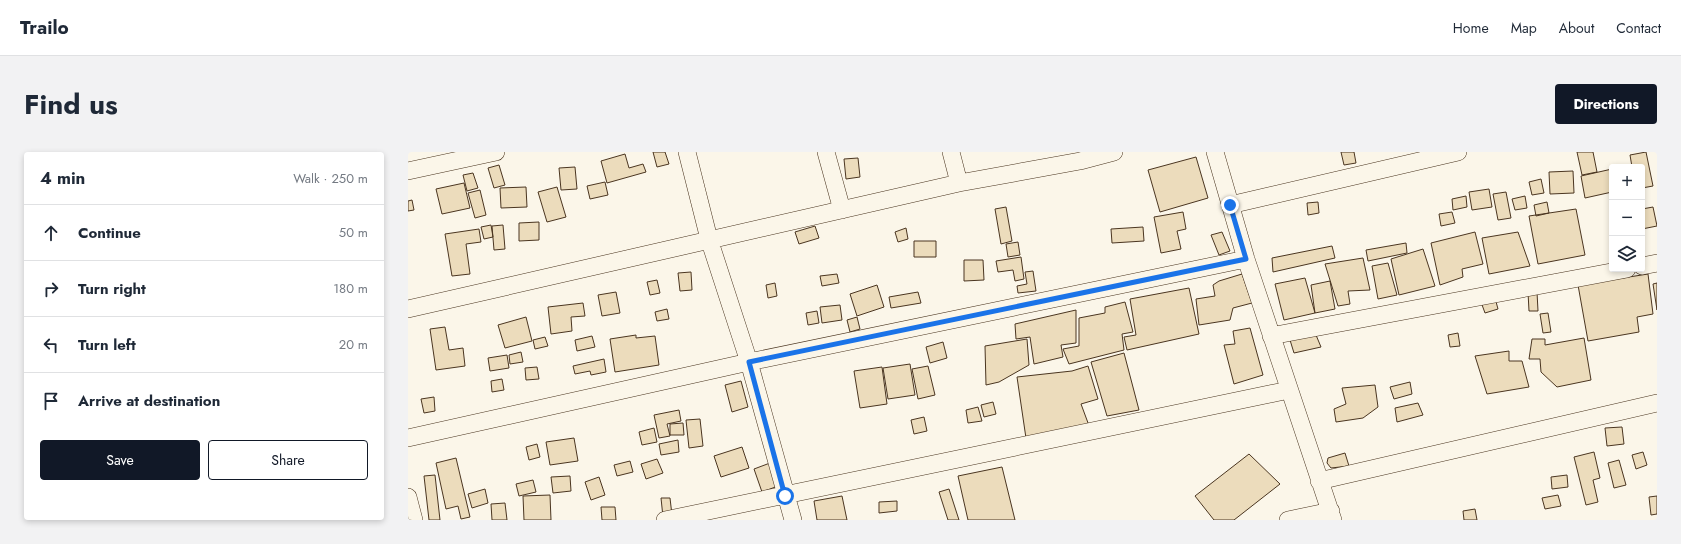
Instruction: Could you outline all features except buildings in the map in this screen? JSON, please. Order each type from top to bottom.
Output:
[{"type":"street","points":[[408,170],[496,152]]},
{"type":"street","points":[[687,152],[709,239],[749,362],[785,496],[793,520]]},
{"type":"street","points":[[826,152],[842,210]]},
{"type":"street","points":[[951,152],[959,183]]},
{"type":"street","points":[[408,309],[709,239],[1078,156],[1114,152]]},
{"type":"street","points":[[1215,152],[1246,259],[1319,481],[1332,515],[1288,520]]},
{"type":"street","points":[[1230,205],[1458,152]]},
{"type":"street","points":[[408,438],[749,362],[1246,259]]},
{"type":"street","points":[[1645,265],[1657,263]]},
{"type":"street","points":[[1271,336],[1610,272]]},
{"type":"street","points":[[665,520],[1290,390]]},
{"type":"street","points":[[1319,481],[1657,402]]},
{"type":"street","points":[[408,497],[414,520]]},
{"type":"route","points":[[785,496],[749,362],[1246,259],[1230,205]]}]
